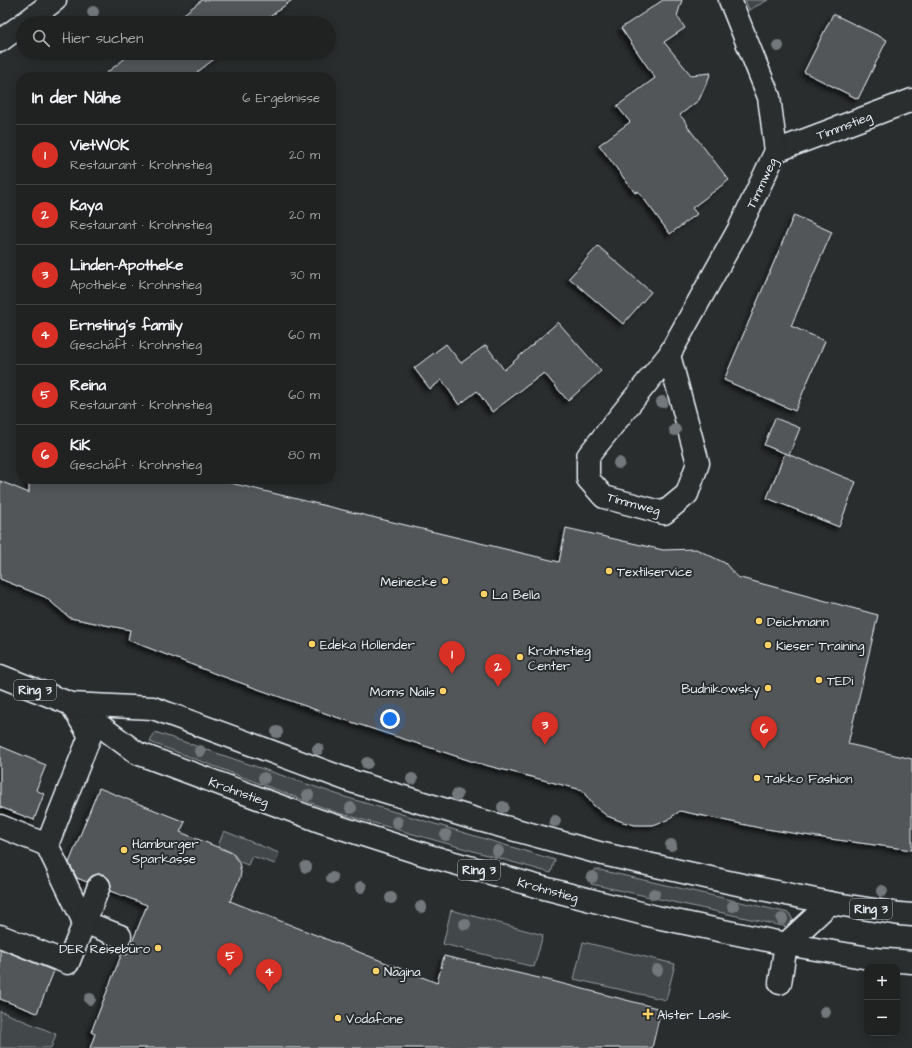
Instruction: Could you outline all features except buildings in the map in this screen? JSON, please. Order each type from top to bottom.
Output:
[{"type":"main road","points":[[35,16],[56,0]]},
{"type":"main road","name":"Timmweg","points":[[669,355],[698,463],[688,494],[664,513],[604,497],[588,479],[588,456],[669,355],[739,229],[776,151],[769,97],[730,0]]},
{"type":"main road","points":[[0,41],[16,30]]},
{"type":"main road","name":"Timmstieg","points":[[776,151],[912,100]]},
{"type":"main road","name":"Krohnstieg","points":[[0,676],[71,704],[137,753],[320,821],[426,855],[540,887],[656,917],[786,944],[875,959],[912,962]]},
{"type":"main road","points":[[47,845],[90,736],[71,704]]},
{"type":"main road","name":"Krohnstieg","points":[[71,704],[153,708],[351,781],[480,820],[603,854],[830,903],[912,915]]},
{"type":"main road","points":[[0,826],[47,845],[84,922],[120,936]]},
{"type":"main road","points":[[0,936],[68,963],[99,886]]},
{"type":"main road","points":[[780,983],[786,944],[830,903]]},
{"type":"shaded area","points":[[745,0],[768,0],[749,10]]},
{"type":"shaded area","points":[[155,732],[345,797],[555,860],[551,873],[335,812],[150,742]]},
{"type":"shaded area","points":[[224,831],[279,853],[275,864],[252,856],[248,865],[240,862],[233,853],[218,846]]},
{"type":"shaded area","points":[[595,869],[789,913],[792,918],[792,923],[787,927],[591,884]]},
{"type":"shaded area","points":[[451,910],[543,935],[534,967],[443,944]]},
{"type":"shaded area","points":[[583,942],[675,964],[666,1000],[574,979]]},
{"type":"shaded area","points":[[0,1011],[56,1034],[51,1048],[0,1048]]},
{"type":"place","name":"Textilservice","points":[[609,571]]},
{"type":"place","name":"Meinecke","points":[[445,581]]},
{"type":"place","name":"La Bella","points":[[484,594]]},
{"type":"place","name":"Deichmann","points":[[759,621]]},
{"type":"place","name":"Edeka Hollender","points":[[312,644]]},
{"type":"place","name":"Kieser Training","points":[[768,645]]},
{"type":"place","name":"Krohnstieg Center","points":[[520,657]]},
{"type":"place","name":"VietWOK","points":[[452,674]]},
{"type":"place","name":"TEDi","points":[[819,680]]},
{"type":"place","name":"Kaya","points":[[498,687]]},
{"type":"place","name":"Budnikowsky","points":[[768,688]]},
{"type":"place","name":"Moms Nails","points":[[443,691]]},
{"type":"place","name":"Linden-Apotheke","points":[[545,745]]},
{"type":"place","name":"KiK","points":[[764,749]]},
{"type":"place","name":"Takko Fashion","points":[[757,778]]},
{"type":"place","name":"Hamburger Sparkasse","points":[[124,850]]},
{"type":"place","name":"DER Reisebüro","points":[[158,948]]},
{"type":"place","name":"Nagina","points":[[376,971]]},
{"type":"place","name":"Reina","points":[[230,976]]},
{"type":"place","name":"Ernsting's family","points":[[269,992]]},
{"type":"place","name":"Alster Lasik","points":[[648,1014]]},
{"type":"place","name":"Vodafone","points":[[338,1018]]}]
